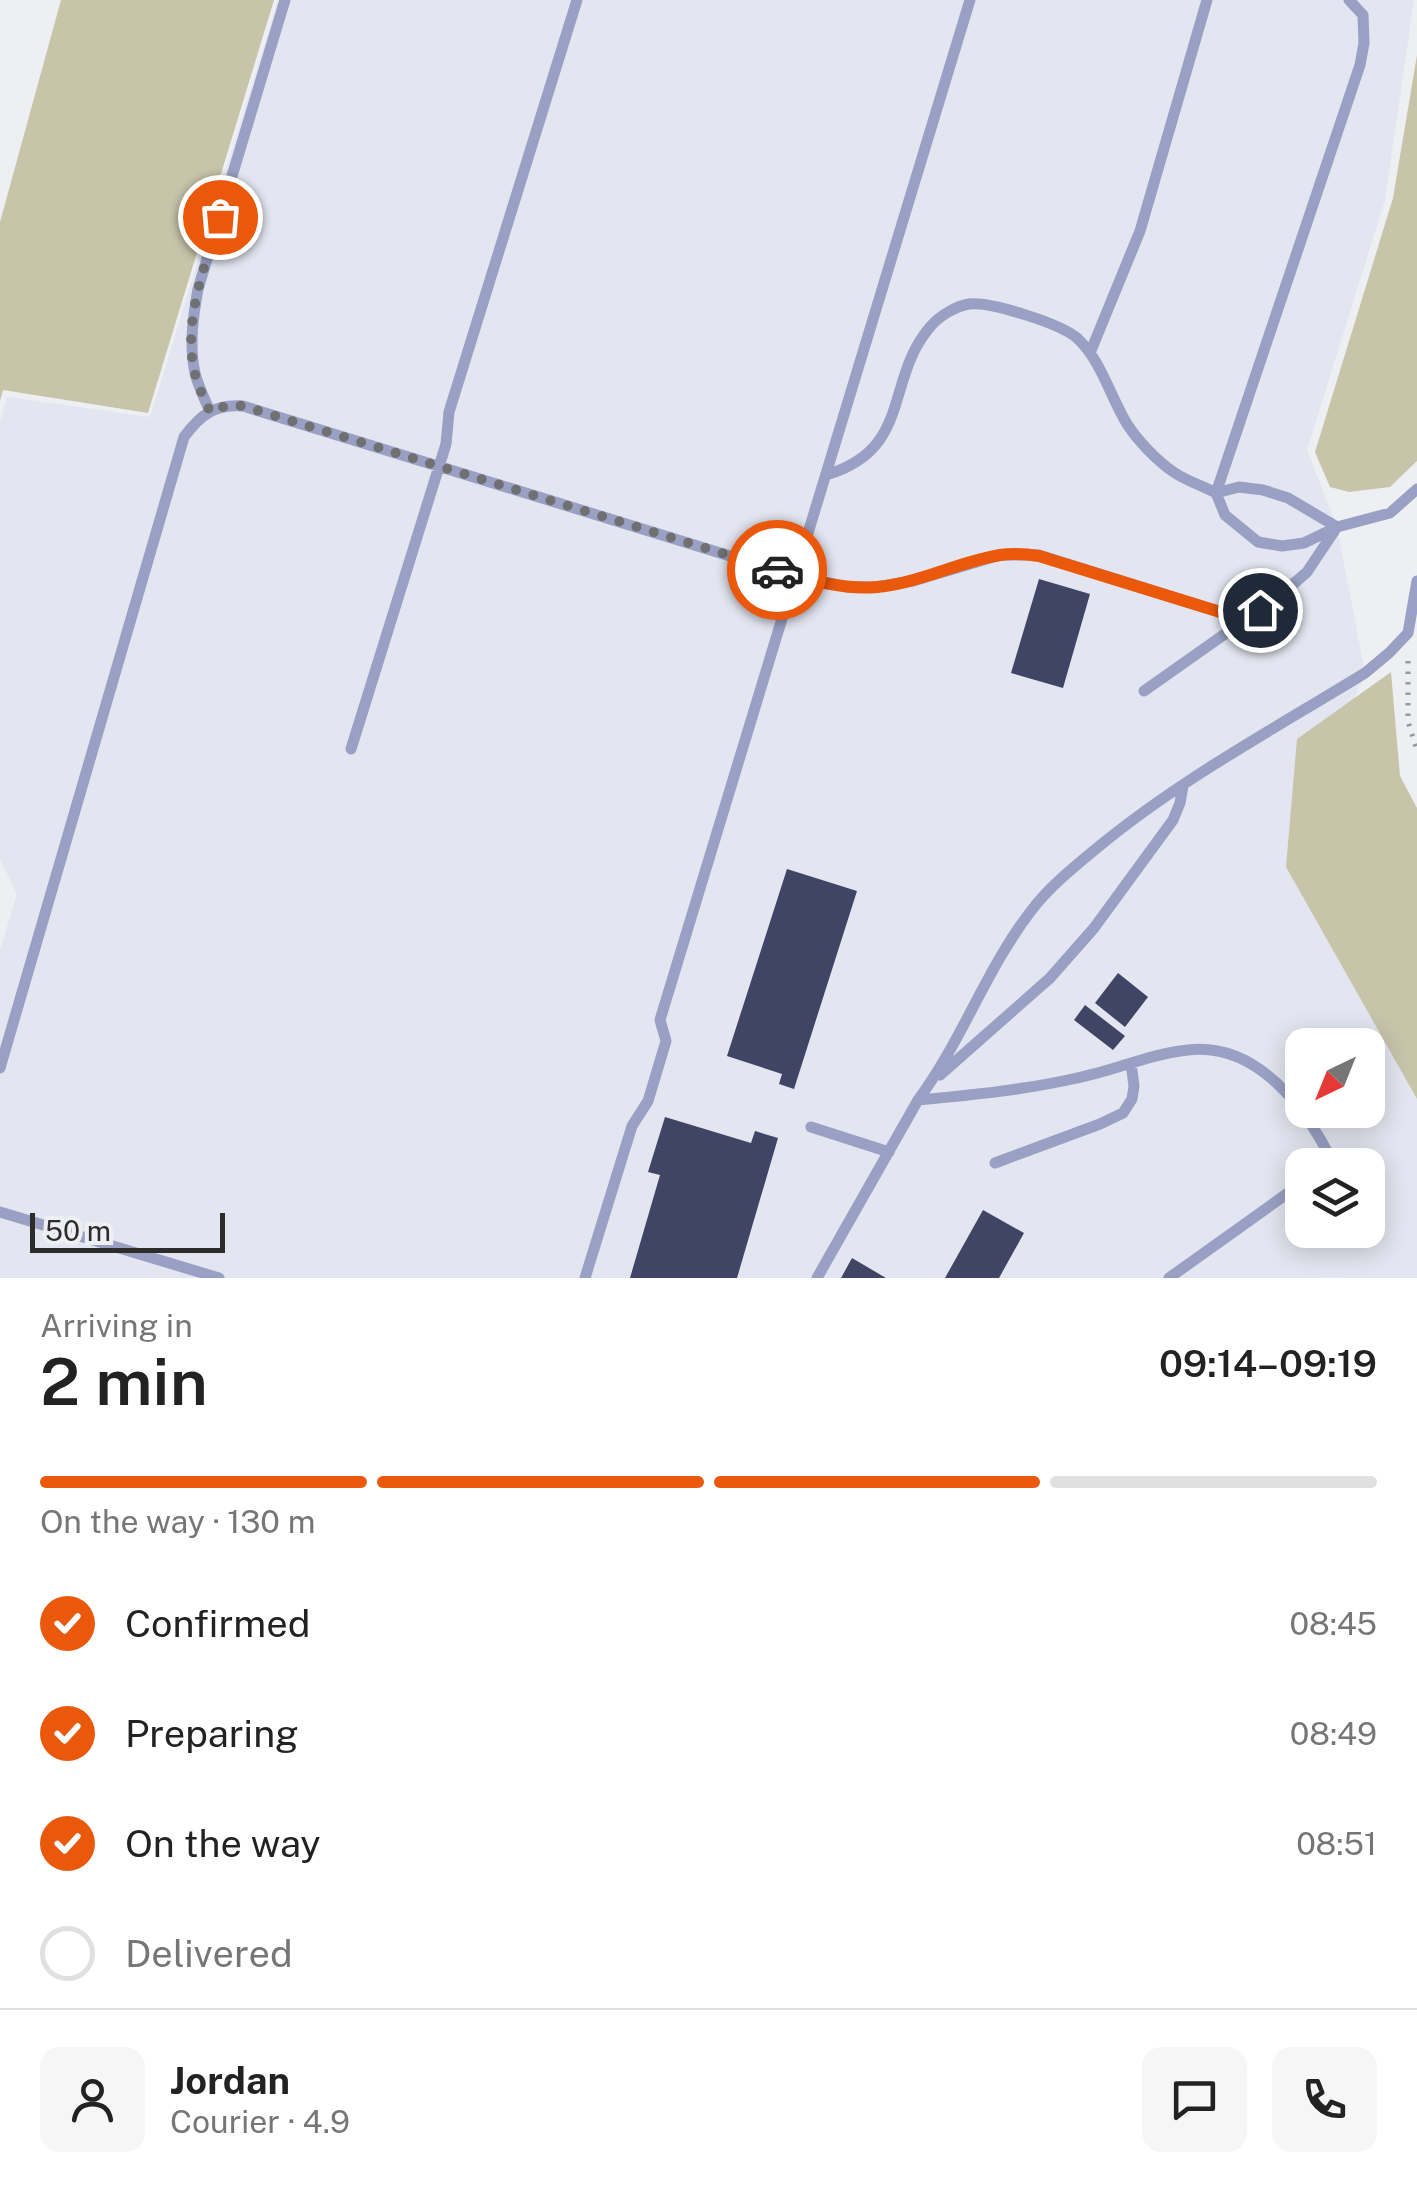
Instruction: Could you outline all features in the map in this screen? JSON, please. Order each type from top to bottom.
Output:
[{"type":"lane","points":[[210,412],[195,375],[192,352],[198,289],[286,0]]},
{"type":"lane","points":[[351,749],[446,444],[449,412],[577,0]]},
{"type":"lane","points":[[586,1278],[632,1126],[648,1101],[666,1041],[660,1020],[970,0]]},
{"type":"lane","points":[[1090,353],[1140,231],[1207,0]]},
{"type":"lane","points":[[1216,493],[1360,65],[1364,43],[1362,15],[1349,0]]},
{"type":"lane","points":[[826,476],[847,469],[879,441],[894,413],[913,352],[932,323],[967,304],[986,304],[1059,326],[1076,338],[1090,353],[1128,426],[1173,472],[1216,493],[1226,515],[1258,542],[1282,546],[1304,543],[1337,526],[1390,513],[1417,489]]},
{"type":"lane","points":[[0,1068],[184,437],[210,412],[228,405],[243,406],[795,576],[848,587],[876,587],[913,581],[1000,555],[1039,556],[1246,620]]},
{"type":"lane","points":[[1216,493],[1240,487],[1263,490],[1288,498],[1337,526]]},
{"type":"lane","points":[[1144,691],[1307,572],[1337,526]]},
{"type":"lane","points":[[817,1278],[1033,908],[1112,836],[1183,786],[1365,673],[1389,653],[1408,633],[1417,581]]},
{"type":"lane","points":[[932,1081],[1050,978],[1094,928],[1173,820],[1183,786]]},
{"type":"lane","points":[[918,1100],[1002,1092],[1082,1078],[1189,1049],[1213,1050],[1260,1068],[1279,1085],[1322,1148]]},
{"type":"lane","points":[[995,1163],[1123,1112],[1132,1100],[1134,1086],[1130,1062]]},
{"type":"lane","points":[[811,1127],[888,1152]]},
{"type":"lane","points":[[1169,1278],[1285,1194]]},
{"type":"lane","points":[[0,1212],[220,1278]]},
{"type":"path","points":[[1408,633],[1408,721],[1417,751]]},
{"type":"shaded area","points":[[61,0],[274,0],[148,413],[3,390],[0,401],[0,222]]},
{"type":"shaded area","points":[[278,0],[1414,0],[1385,200],[1307,450],[1337,527],[1365,673],[1286,867],[1377,1028],[1285,1028],[1285,1128],[1385,1128],[1385,1042],[1417,1099],[1417,1278],[0,1278],[0,950],[17,894],[0,859],[0,422],[7,397],[150,417]]},
{"type":"shaded area","points":[[1417,55],[1417,461],[1390,487],[1349,492],[1330,487],[1315,452],[1393,198]]},
{"type":"shaded area","points":[[1391,672],[1400,776],[1417,808],[1417,1099],[1385,1042],[1385,1028],[1377,1028],[1286,867],[1297,739]]},
{"type":"building","points":[[1039,579],[1090,594],[1063,688],[1011,673]]},
{"type":"building","points":[[787,869],[857,891],[794,1089],[779,1084],[782,1074],[727,1056]]},
{"type":"building","points":[[1118,973],[1148,997],[1125,1027],[1095,1003]]},
{"type":"building","points":[[1085,1005],[1125,1036],[1113,1050],[1074,1020]]},
{"type":"building","points":[[665,1117],[751,1143],[755,1131],[778,1138],[737,1278],[630,1278],[660,1175],[648,1172]]},
{"type":"building","points":[[983,1210],[1024,1233],[999,1278],[945,1278]]},
{"type":"building","points":[[852,1258],[886,1278],[841,1278]]},
{"type":"way so far","points":[[220,217],[198,289],[192,325],[195,375],[210,412],[228,405],[243,406],[777,570]]},
{"type":"route","points":[[777,570],[848,587],[876,587],[913,581],[1000,555],[1021,554],[1039,556],[1246,620],[1260,610]]}]
